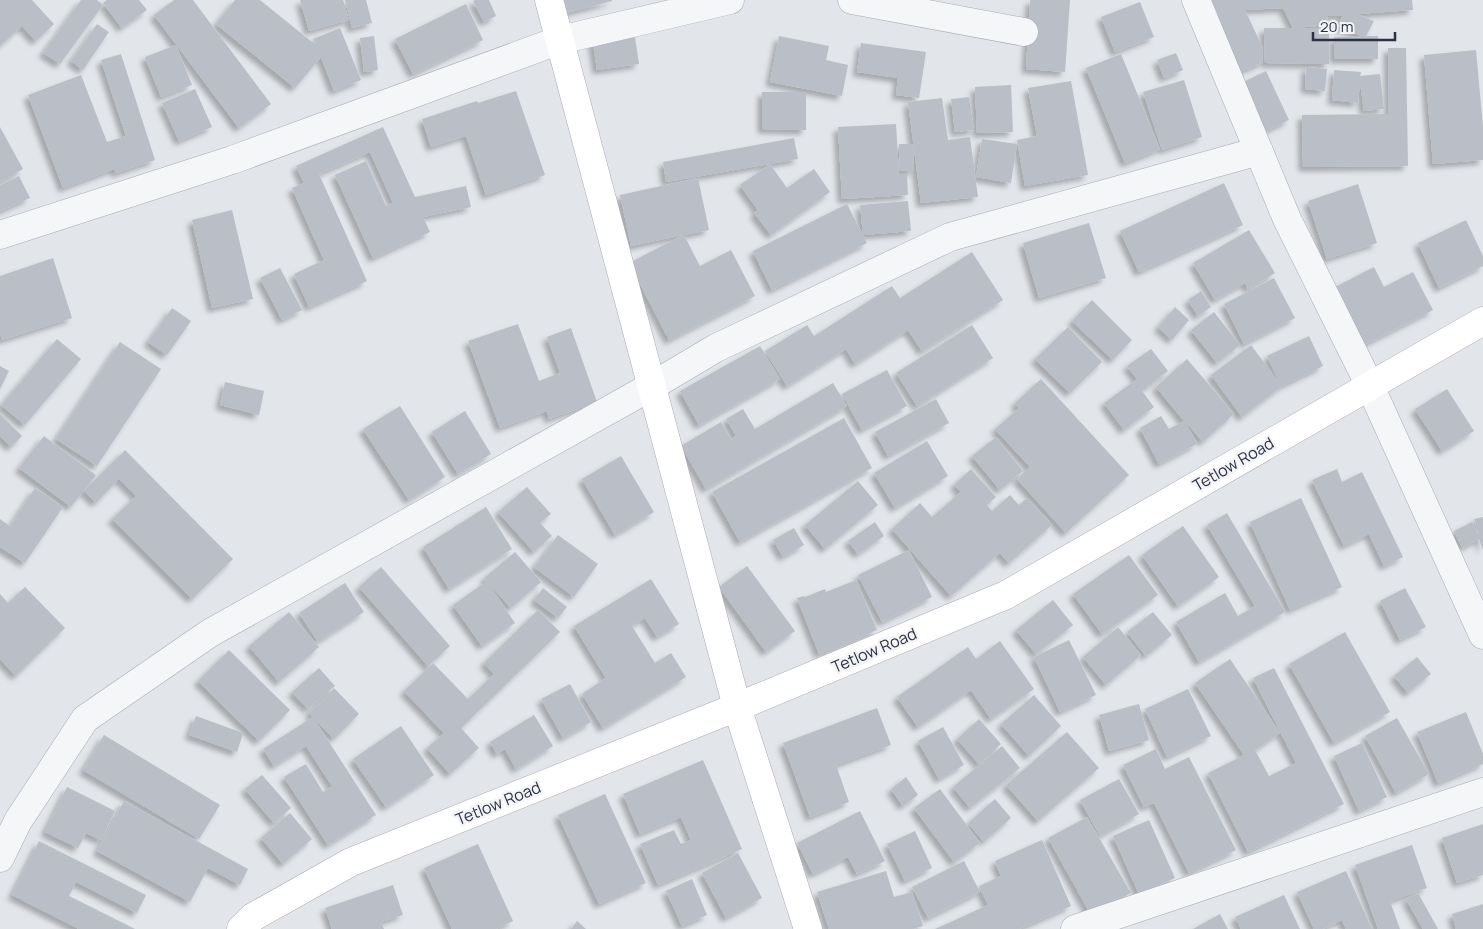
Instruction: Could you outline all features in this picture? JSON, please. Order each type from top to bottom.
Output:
[{"type":"street","points":[[549,0],[737,707],[808,929]]},
{"type":"street","points":[[0,235],[232,160],[560,40],[730,0]]},
{"type":"street","points":[[852,0],[1024,32]]},
{"type":"street","points":[[1196,0],[1287,219],[1370,386],[1483,636]]},
{"type":"street","points":[[0,858],[18,821],[85,719],[210,633],[652,386],[716,348],[950,238],[1259,151]]},
{"type":"street","name":"Tetlow Road","points":[[251,925],[351,862],[737,707],[1006,594],[1483,321]]},
{"type":"street","points":[[1076,929],[1483,792]]},
{"type":"building","points":[[0,0],[32,0],[54,24],[36,41],[22,26],[0,46]]},
{"type":"building","points":[[81,0],[97,0],[103,5],[60,64],[43,53]]},
{"type":"building","points":[[107,0],[139,0],[147,10],[122,28],[103,3]]},
{"type":"building","points":[[174,0],[193,0],[271,104],[239,128],[154,15]]},
{"type":"building","points":[[235,0],[260,0],[317,46],[313,39],[340,28],[361,80],[334,91],[321,57],[295,88],[216,24]]},
{"type":"building","points":[[300,0],[343,0],[349,20],[309,31]]},
{"type":"building","points":[[345,0],[366,0],[372,23],[352,28]]},
{"type":"building","points":[[489,0],[496,16],[484,22],[473,1]]},
{"type":"building","points":[[563,0],[612,0],[612,1],[566,13]]},
{"type":"building","points":[[1030,0],[1070,0],[1065,72],[1026,69]]},
{"type":"building","points":[[1206,0],[1412,0],[1413,10],[1357,14],[1374,21],[1366,36],[1378,36],[1378,59],[1334,59],[1334,37],[1361,36],[1338,26],[1343,15],[1327,16],[1328,25],[1294,28],[1329,28],[1329,64],[1265,63],[1264,28],[1293,28],[1283,8],[1245,10],[1262,46],[1263,62],[1234,75]]},
{"type":"building","points":[[1140,2],[1154,37],[1115,52],[1101,17]]},
{"type":"building","points":[[466,4],[483,40],[413,74],[395,39]]},
{"type":"building","points":[[97,24],[109,32],[83,70],[71,61]]},
{"type":"building","points":[[633,24],[639,64],[597,70],[591,30]]},
{"type":"building","points":[[374,36],[378,70],[364,72],[360,38]]},
{"type":"building","points":[[779,36],[829,46],[826,60],[848,65],[842,96],[770,82]]},
{"type":"building","points":[[861,43],[926,52],[919,98],[896,95],[898,78],[857,72]]},
{"type":"building","points":[[176,45],[192,85],[161,97],[145,57]]},
{"type":"building","points":[[1388,48],[1406,48],[1408,166],[1303,167],[1302,115],[1389,114]]},
{"type":"building","points":[[1476,50],[1483,127],[1483,160],[1433,164],[1424,55]]},
{"type":"building","points":[[1176,53],[1183,70],[1164,78],[1157,60]]},
{"type":"building","points":[[121,54],[155,160],[116,173],[114,169],[63,188],[28,95],[81,75],[107,142],[126,136],[101,60]]},
{"type":"building","points":[[1121,54],[1160,149],[1125,163],[1086,68]]},
{"type":"building","points":[[1306,67],[1327,69],[1325,91],[1305,89]]},
{"type":"building","points":[[1334,70],[1361,72],[1360,76],[1380,74],[1384,109],[1364,111],[1360,82],[1358,103],[1332,100]]},
{"type":"building","points":[[1266,71],[1289,120],[1262,133],[1239,84]]},
{"type":"building","points":[[1184,80],[1202,137],[1162,150],[1143,92]]},
{"type":"building","points":[[1071,81],[1088,175],[1025,186],[1017,140],[1037,136],[1028,88]]},
{"type":"building","points":[[1011,85],[1013,132],[977,133],[975,87]]},
{"type":"building","points":[[195,89],[212,127],[179,141],[162,103]]},
{"type":"building","points":[[516,91],[545,175],[486,195],[466,136],[431,147],[422,119],[477,101],[478,103]]},
{"type":"building","points":[[762,92],[806,92],[806,130],[762,129]]},
{"type":"building","points":[[969,97],[974,130],[955,132],[951,99]]},
{"type":"building","points":[[942,98],[948,140],[970,137],[978,197],[921,203],[908,102]]},
{"type":"building","points":[[896,124],[899,175],[907,175],[908,195],[842,199],[838,127]]},
{"type":"building","points":[[0,127],[23,169],[0,182]]},
{"type":"building","points":[[383,127],[415,197],[466,186],[471,207],[423,217],[430,232],[373,258],[335,175],[366,161],[386,206],[393,203],[370,152],[319,174],[367,281],[309,307],[294,274],[324,260],[292,188],[304,183],[296,166]]},
{"type":"building","points":[[794,138],[798,159],[666,182],[663,162]]},
{"type":"building","points":[[982,139],[1017,144],[1011,183],[976,177]]},
{"type":"building","points":[[899,144],[913,144],[914,171],[900,171]]},
{"type":"building","points":[[770,164],[787,188],[814,169],[830,192],[771,235],[754,213],[758,210],[740,185]]},
{"type":"building","points":[[19,176],[30,198],[0,211],[0,185]]},
{"type":"building","points":[[698,178],[709,230],[684,235],[700,266],[731,250],[755,296],[669,340],[629,263],[683,235],[631,246],[620,195]]},
{"type":"building","points":[[1224,183],[1243,225],[1139,272],[1120,231]]},
{"type":"building","points":[[1358,184],[1377,243],[1327,259],[1308,201]]},
{"type":"building","points":[[908,201],[911,231],[863,235],[860,205]]},
{"type":"building","points":[[847,204],[867,243],[772,290],[753,251]]},
{"type":"building","points":[[232,210],[253,299],[212,308],[192,220]]},
{"type":"building","points":[[1466,220],[1483,256],[1483,266],[1439,288],[1418,243]]},
{"type":"building","points":[[1089,223],[1106,278],[1039,298],[1023,243]]},
{"type":"building","points":[[1249,230],[1275,273],[1248,289],[1245,283],[1215,300],[1193,263]]},
{"type":"building","points":[[972,252],[1003,300],[922,351],[908,330],[855,364],[846,349],[787,386],[765,351],[807,325],[814,336],[892,286],[900,298]]},
{"type":"building","points":[[53,258],[72,318],[2,340],[0,333],[0,276]]},
{"type":"building","points":[[1374,267],[1384,287],[1413,272],[1433,310],[1362,346],[1333,288]]},
{"type":"building","points":[[280,268],[302,310],[282,320],[260,278]]},
{"type":"building","points":[[1274,278],[1295,318],[1244,344],[1224,304]]},
{"type":"building","points":[[1201,291],[1211,307],[1198,316],[1188,300]]},
{"type":"building","points":[[1092,300],[1132,340],[1113,360],[1072,321]]},
{"type":"building","points":[[1175,307],[1189,320],[1172,340],[1158,327]]},
{"type":"building","points":[[172,308],[191,321],[167,355],[148,342]]},
{"type":"building","points":[[1214,312],[1240,345],[1217,363],[1191,330]]},
{"type":"building","points":[[518,324],[539,381],[560,373],[547,337],[571,328],[597,402],[549,419],[547,411],[500,428],[468,341]]},
{"type":"building","points":[[972,325],[993,358],[917,406],[896,373]]},
{"type":"building","points":[[1068,327],[1102,362],[1070,393],[1035,359]]},
{"type":"building","points":[[1309,336],[1323,366],[1282,386],[1242,417],[1211,375],[1251,345],[1280,384],[1267,356]]},
{"type":"building","points":[[57,339],[81,359],[25,425],[1,405]]},
{"type":"building","points":[[120,342],[161,369],[97,466],[56,439]]},
{"type":"building","points":[[760,346],[780,379],[699,425],[680,391]]},
{"type":"building","points":[[1151,349],[1168,371],[1142,391],[1154,407],[1124,430],[1104,403],[1137,379],[1127,366]]},
{"type":"building","points":[[1187,359],[1234,414],[1203,442],[1185,421],[1197,444],[1159,464],[1140,428],[1161,416],[1169,429],[1184,421],[1156,387]]},
{"type":"building","points":[[0,366],[9,371],[0,389]]},
{"type":"building","points":[[887,370],[907,406],[862,430],[842,394]]},
{"type":"building","points":[[1041,379],[1129,475],[1066,533],[1017,479],[1030,467],[995,429],[1019,408],[1015,403]]},
{"type":"building","points":[[225,382],[264,391],[259,415],[220,405]]},
{"type":"building","points":[[833,383],[847,406],[706,489],[681,446],[721,422],[731,439],[736,436],[726,419],[743,409],[755,429]]},
{"type":"building","points":[[1447,389],[1474,431],[1442,451],[1415,409]]},
{"type":"building","points":[[936,399],[949,423],[888,456],[875,432]]},
{"type":"building","points":[[400,406],[445,477],[409,500],[363,429]]},
{"type":"building","points":[[465,411],[491,454],[458,474],[432,432]]},
{"type":"building","points":[[0,414],[22,436],[11,447],[0,436]]},
{"type":"building","points":[[844,418],[872,468],[740,542],[712,492]]},
{"type":"building","points":[[44,436],[96,475],[71,507],[19,468]]},
{"type":"building","points":[[996,437],[1023,471],[1000,490],[972,456]]},
{"type":"building","points":[[927,441],[948,476],[895,508],[874,473]]},
{"type":"building","points":[[125,450],[233,559],[192,599],[112,519],[136,496],[119,479],[96,503],[84,491]]},
{"type":"building","points":[[621,456],[654,512],[615,535],[582,479]]},
{"type":"building","points":[[971,469],[996,497],[987,505],[992,511],[1010,495],[1019,505],[1027,498],[1052,525],[1009,563],[1000,553],[951,596],[892,529],[920,503],[932,517],[961,492],[954,485]]},
{"type":"building","points":[[1337,469],[1342,482],[1362,472],[1403,557],[1384,566],[1369,534],[1344,546],[1312,480]]},
{"type":"building","points":[[858,481],[878,505],[825,549],[805,525]]},
{"type":"building","points":[[527,487],[551,514],[540,523],[552,536],[534,552],[498,512]]},
{"type":"building","points":[[35,488],[63,507],[25,563],[0,547],[0,519],[10,526]]},
{"type":"building","points":[[1301,498],[1342,587],[1290,610],[1250,522]]},
{"type":"building","points":[[486,507],[512,549],[449,589],[423,547]]},
{"type":"building","points":[[1227,513],[1285,612],[1199,662],[1176,622],[1225,593],[1238,616],[1255,606],[1207,525]]},
{"type":"building","points":[[1483,517],[1483,550],[1479,539],[1462,548],[1454,531],[1472,522],[1479,536],[1474,519]]},
{"type":"building","points":[[875,522],[884,536],[858,554],[848,541]]},
{"type":"building","points":[[1183,526],[1219,577],[1178,606],[1142,555]]},
{"type":"building","points":[[794,528],[804,545],[783,557],[773,540]]},
{"type":"building","points":[[558,535],[598,564],[574,597],[534,567]]},
{"type":"building","points":[[909,550],[932,597],[882,622],[858,575]]},
{"type":"building","points":[[515,552],[541,582],[511,608],[484,578]]},
{"type":"building","points":[[1129,555],[1158,595],[1102,634],[1073,594]]},
{"type":"building","points":[[747,566],[795,631],[766,652],[719,587]]},
{"type":"building","points":[[381,567],[450,646],[428,666],[359,587]]},
{"type":"building","points":[[651,579],[679,624],[657,637],[645,618],[632,626],[655,663],[671,653],[686,677],[603,728],[582,694],[606,678],[574,626]]},
{"type":"building","points":[[856,580],[877,630],[819,654],[797,598],[825,589],[826,592]]},
{"type":"building","points":[[487,581],[515,623],[482,646],[453,605]]},
{"type":"building","points":[[345,583],[364,612],[318,642],[299,613]]},
{"type":"building","points":[[25,587],[65,628],[16,676],[0,659],[0,594],[8,603]]},
{"type":"building","points":[[543,588],[567,607],[558,618],[534,600]]},
{"type":"building","points":[[1405,588],[1426,627],[1400,640],[1380,601]]},
{"type":"building","points":[[1053,600],[1073,625],[1036,654],[1016,630]]},
{"type":"building","points":[[538,610],[560,632],[461,728],[479,748],[450,774],[427,748],[444,733],[404,691],[433,663],[468,699],[494,674],[484,663]]},
{"type":"building","points":[[289,612],[319,647],[279,682],[249,646]]},
{"type":"building","points":[[1153,612],[1172,635],[1146,656],[1127,632]]},
{"type":"building","points":[[1118,627],[1141,655],[1106,685],[1083,657]]},
{"type":"building","points":[[1345,632],[1390,712],[1334,743],[1289,664]]},
{"type":"building","points":[[1069,640],[1096,695],[1060,712],[1034,657]]},
{"type":"building","points":[[1000,641],[1034,689],[991,719],[971,690],[918,727],[897,697],[968,647],[976,659]]},
{"type":"building","points":[[229,650],[290,710],[259,741],[198,681]]},
{"type":"building","points":[[1417,657],[1431,674],[1408,693],[1394,676]]},
{"type":"building","points":[[1230,659],[1280,733],[1255,750],[1269,776],[1296,763],[1253,678],[1274,668],[1344,804],[1248,852],[1208,773],[1244,755],[1195,683]]},
{"type":"building","points":[[319,668],[335,686],[308,709],[292,692]]},
{"type":"building","points":[[570,684],[591,722],[563,738],[541,699]]},
{"type":"building","points":[[334,688],[359,714],[334,739],[309,713]]},
{"type":"building","points":[[1188,689],[1211,736],[1167,757],[1145,709]]},
{"type":"building","points":[[1034,695],[1061,726],[1029,756],[1001,724]]},
{"type":"building","points":[[1139,704],[1149,740],[1109,751],[1099,715]]},
{"type":"building","points":[[877,708],[891,745],[836,765],[849,802],[810,817],[783,743]]},
{"type":"building","points":[[1466,712],[1483,754],[1483,764],[1438,783],[1417,732]]},
{"type":"building","points":[[534,715],[553,746],[516,769],[505,749],[497,754],[490,742]]},
{"type":"building","points":[[196,716],[243,733],[237,752],[189,735]]},
{"type":"building","points":[[313,717],[376,815],[328,845],[284,777],[306,764],[323,792],[332,786],[306,746],[274,766],[263,749]]},
{"type":"building","points":[[1397,718],[1429,774],[1396,793],[1365,736]]},
{"type":"building","points":[[979,719],[1001,744],[979,764],[957,739]]},
{"type":"building","points":[[401,726],[434,775],[386,807],[353,759]]},
{"type":"building","points":[[943,727],[964,765],[939,779],[918,741]]},
{"type":"building","points":[[1067,732],[1099,768],[1038,821],[1006,785]]},
{"type":"building","points":[[104,735],[220,805],[199,839],[83,770]]},
{"type":"building","points":[[1362,743],[1387,797],[1359,811],[1334,756]]},
{"type":"building","points":[[1002,746],[1020,768],[970,808],[953,787]]},
{"type":"building","points":[[1156,749],[1165,769],[1189,757],[1236,850],[1189,873],[1154,803],[1144,807],[1123,765]]},
{"type":"building","points":[[703,760],[742,849],[658,885],[640,844],[674,830],[681,844],[691,840],[681,817],[640,834],[623,794]]},
{"type":"building","points":[[262,775],[291,808],[274,823],[245,789]]},
{"type":"building","points":[[906,777],[918,795],[903,806],[891,789]]},
{"type":"building","points":[[1119,779],[1139,814],[1100,836],[1080,800]]},
{"type":"building","points":[[67,787],[115,811],[101,840],[86,833],[78,848],[45,832]]},
{"type":"building","points":[[940,789],[980,843],[954,862],[914,808]]},
{"type":"building","points":[[605,794],[646,883],[599,904],[558,815]]},
{"type":"building","points":[[995,799],[1011,818],[984,842],[968,823]]},
{"type":"building","points":[[124,801],[248,869],[240,885],[208,868],[190,902],[97,851]]},
{"type":"building","points":[[860,811],[885,861],[857,874],[848,857],[813,874],[797,843]]},
{"type":"building","points":[[290,813],[312,839],[283,864],[261,838]]},
{"type":"building","points":[[1087,817],[1131,893],[1091,915],[1048,838]]},
{"type":"building","points":[[1149,820],[1175,878],[1139,894],[1113,836]]},
{"type":"building","points":[[1483,824],[1483,875],[1457,883],[1442,838]]},
{"type":"building","points":[[915,831],[932,868],[905,881],[887,844]]},
{"type":"building","points":[[1042,840],[1071,906],[1019,929],[935,929],[988,905],[979,886],[1001,876],[995,861]]},
{"type":"building","points":[[39,841],[146,895],[137,913],[76,882],[69,896],[135,929],[79,929],[12,895]]},
{"type":"building","points":[[478,844],[513,921],[496,929],[452,929],[424,868]]},
{"type":"building","points":[[1412,845],[1427,888],[1390,901],[1400,929],[1378,929],[1355,865]]},
{"type":"building","points":[[738,853],[762,898],[726,918],[702,873]]},
{"type":"building","points":[[964,861],[980,892],[928,918],[912,887]]},
{"type":"building","points":[[886,871],[894,897],[912,892],[923,926],[912,929],[829,929],[817,892]]},
{"type":"building","points":[[1346,871],[1372,929],[1346,929],[1342,920],[1323,929],[1314,929],[1297,892]]},
{"type":"building","points":[[692,879],[707,915],[682,926],[666,891]]},
{"type":"building","points":[[393,885],[403,915],[381,922],[384,929],[332,929],[325,908]]},
{"type":"building","points":[[1418,893],[1438,929],[1423,929],[1406,899]]},
{"type":"building","points":[[1284,895],[1300,929],[1241,929],[1235,917]]},
{"type":"building","points":[[1483,904],[1483,929],[1456,929],[1452,914]]},
{"type":"building","points":[[1220,914],[1228,929],[1193,929]]},
{"type":"building","points":[[577,921],[586,929],[571,929]]}]
